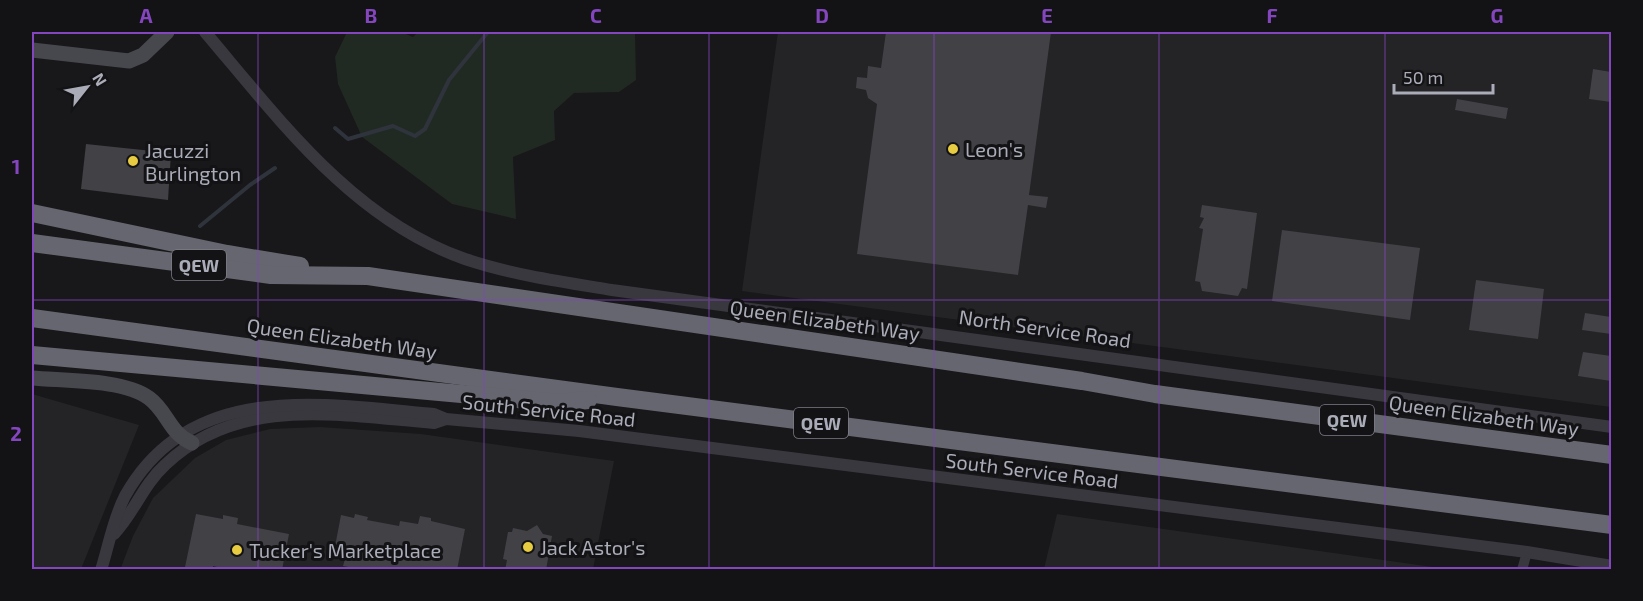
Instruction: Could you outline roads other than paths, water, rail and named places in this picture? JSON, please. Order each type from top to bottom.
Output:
[{"type":"highway","points":[[32,213],[227,254],[368,276]]},
{"type":"highway","name":"Queen Elizabeth Way","points":[[32,243],[271,275],[368,276],[1071,379],[1155,394],[1611,455]]},
{"type":"highway","name":"Queen Elizabeth Way","points":[[32,318],[617,397],[1611,525]]},
{"type":"highway","points":[[32,355],[561,403],[617,397]]},
{"type":"main road","points":[[32,50],[129,61],[142,55],[167,32]]},
{"type":"main road","points":[[32,378],[136,391],[154,402],[186,441]]},
{"type":"street","name":"North Service Road","points":[[204,32],[325,170],[397,227],[464,259],[529,276],[612,290],[1611,427]]},
{"type":"street","name":"South Service Road","points":[[101,570],[114,534],[115,519],[138,477],[158,452],[186,441],[229,414],[282,403],[434,414],[446,419],[579,431],[1527,552],[1611,566]]},
{"type":"street","points":[[1522,570],[1527,552]]},
{"type":"waterway","points":[[335,128],[348,139],[393,126],[415,136],[425,129],[449,80],[488,32]]},
{"type":"waterway","points":[[200,226],[250,185],[275,168]]},
{"type":"place","name":"Leon's","points":[[953,149]]},
{"type":"place","name":"Jacuzzi Burlington","points":[[133,161]]},
{"type":"place","name":"Jack Astor's","points":[[528,547]]},
{"type":"place","name":"Tucker's Marketplace","points":[[237,550]]}]
